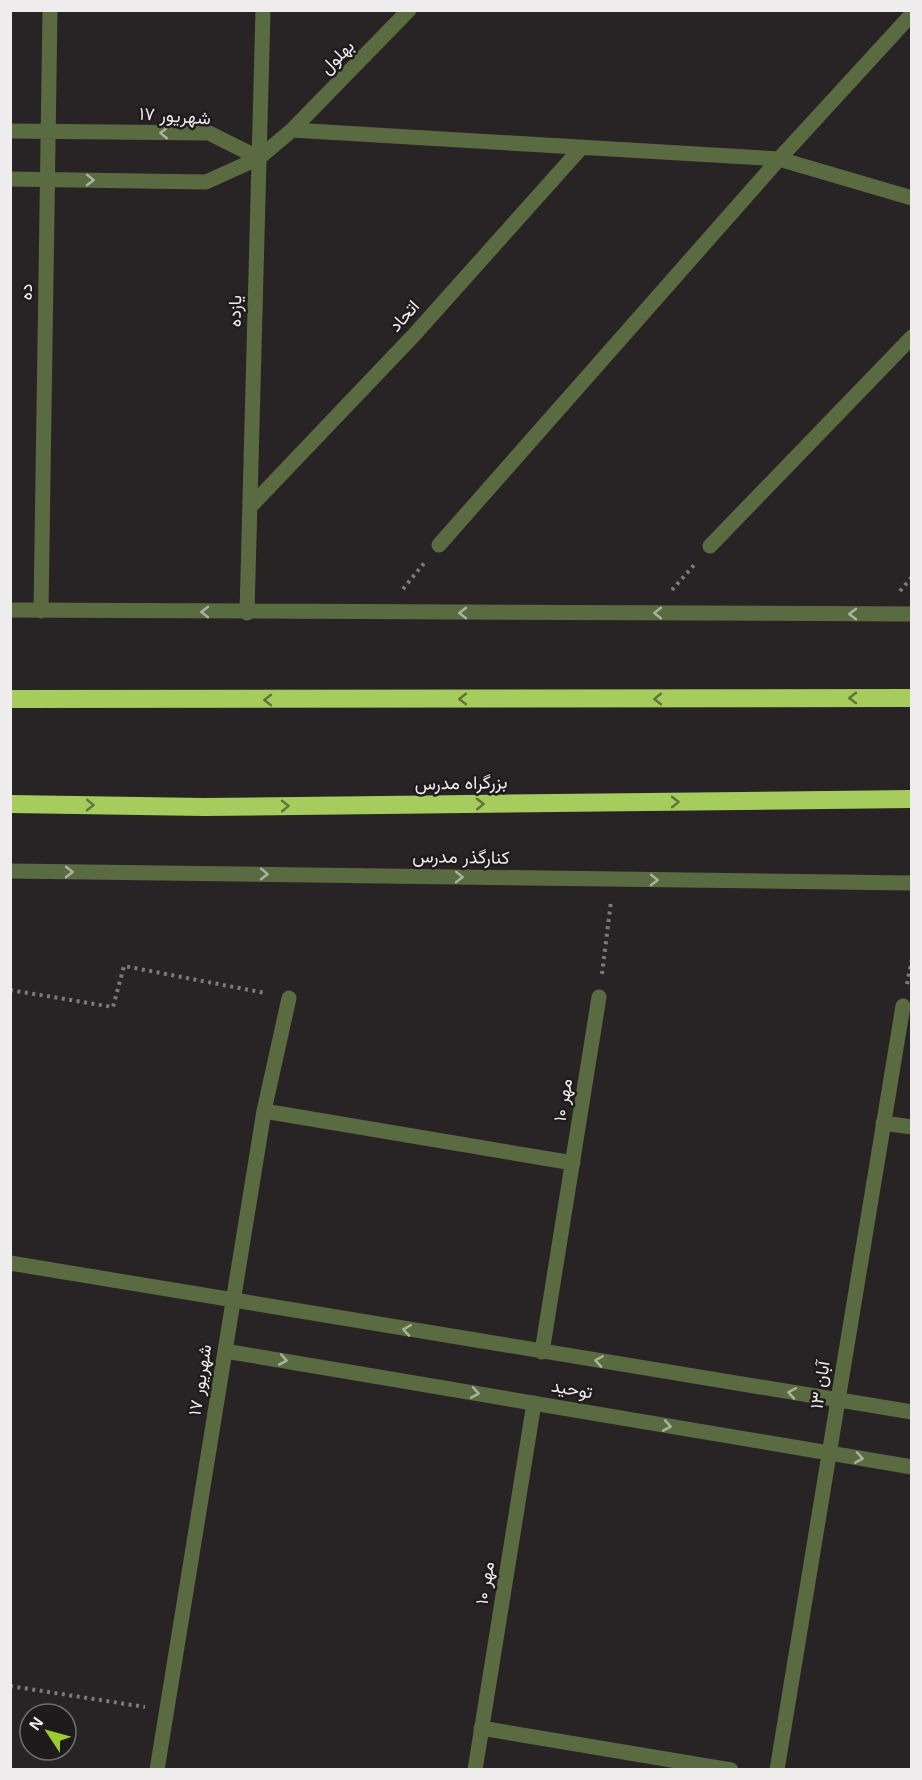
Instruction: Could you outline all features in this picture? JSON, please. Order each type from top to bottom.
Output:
[{"type":"highway","points":[[10,699],[912,698]]},
{"type":"highway","name":"بزرگراه مدرس","points":[[10,804],[204,807],[912,800]]},
{"type":"street","name":"ده","points":[[41,611],[50,10]]},
{"type":"street","name":"یازده","points":[[247,613],[263,10]]},
{"type":"street","name":"بهلول","points":[[259,158],[292,130],[409,10]]},
{"type":"street","points":[[439,545],[779,159],[912,14]]},
{"type":"street","points":[[292,130],[779,159],[912,198]]},
{"type":"street","name":"۱۷ شهریور","points":[[10,131],[209,134],[259,158]]},
{"type":"street","name":"اتحاد","points":[[250,507],[414,335],[582,147]]},
{"type":"street","points":[[10,179],[206,182],[259,158]]},
{"type":"street","points":[[710,546],[912,337]]},
{"type":"street","points":[[10,610],[247,613],[912,614]]},
{"type":"street","name":"کنارگذر مدرس","points":[[10,871],[912,883]]},
{"type":"street","name":"۱۰ مهر","points":[[542,1352],[600,997]]},
{"type":"street","name":"۱۷ شهریور","points":[[157,1770],[264,1111],[289,998]]},
{"type":"street","name":"۱۳ آبان","points":[[777,1770],[903,1006]]},
{"type":"street","points":[[264,1111],[573,1163]]},
{"type":"street","points":[[884,1123],[912,1127]]},
{"type":"street","name":"توحید","points":[[10,1263],[912,1412]]},
{"type":"street","name":"توحید","points":[[225,1351],[912,1467]]},
{"type":"street","name":"۱۰ مهر","points":[[474,1770],[534,1403]]},
{"type":"street","points":[[481,1728],[731,1770]]},
{"type":"path","points":[[384,613],[439,545]]},
{"type":"path","points":[[652,613],[710,546]]},
{"type":"path","points":[[600,997],[614,879]]},
{"type":"path","points":[[10,990],[113,1007],[124,966],[289,998]]},
{"type":"path","points":[[10,1686],[167,1710]]}]
